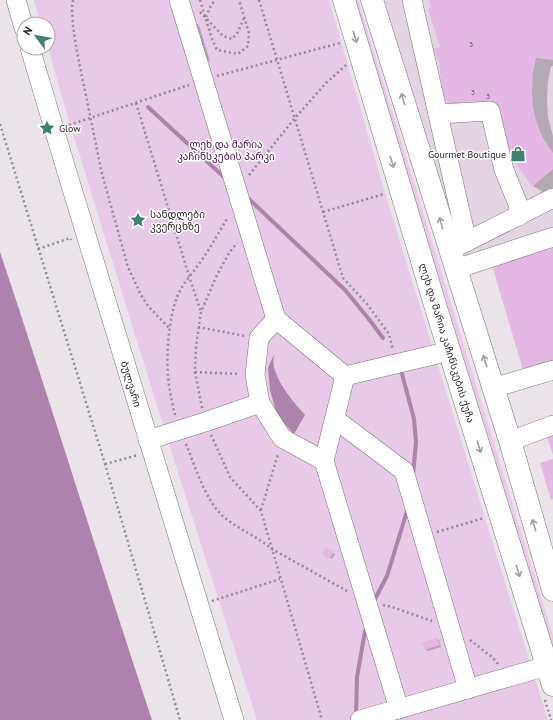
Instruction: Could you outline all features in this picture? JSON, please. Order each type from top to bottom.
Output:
[{"type":"main road","name":"ლეხ და მარია კაჩინსკების ქუჩა","points":[[344,0],[550,676]]},
{"type":"main road","points":[[372,0],[457,254],[493,388],[551,579]]},
{"type":"street","points":[[16,0],[21,16]]},
{"type":"street","points":[[179,0],[276,319],[345,376]]},
{"type":"street","points":[[412,0],[438,114],[457,254]]},
{"type":"street","name":"ბულვარი","points":[[32,56],[66,169],[143,447],[199,605],[234,720]]},
{"type":"street","points":[[438,114],[490,111],[504,170],[518,204],[519,216]]},
{"type":"street","points":[[457,254],[519,216],[553,198]]},
{"type":"street","points":[[457,254],[553,237]]},
{"type":"street","points":[[276,319],[259,338],[255,375],[260,403],[282,438],[324,461]]},
{"type":"street","points":[[345,376],[450,351]]},
{"type":"street","points":[[493,388],[553,370]]},
{"type":"street","points":[[345,376],[324,461],[399,709]]},
{"type":"street","points":[[143,447],[181,430],[260,403]]},
{"type":"street","points":[[335,419],[404,471],[468,689]]},
{"type":"street","points":[[510,441],[553,425]]},
{"type":"street","points":[[360,720],[507,678],[550,676]]},
{"type":"path","points":[[73,0],[73,26],[77,52],[102,174],[128,267],[135,284],[148,306],[170,329]]},
{"type":"path","points":[[200,0],[216,50],[238,54],[248,46],[249,33],[239,0]]},
{"type":"path","points":[[206,17],[211,6],[216,0]]},
{"type":"path","points":[[259,0],[343,278],[367,304],[389,334],[397,363]]},
{"type":"path","points":[[206,17],[223,36],[232,39],[238,32],[244,18]]},
{"type":"path","points":[[349,63],[326,83],[295,118],[244,182],[236,205],[177,296],[170,329],[168,354],[168,376],[176,420],[206,492],[224,517],[243,531],[264,542],[272,549],[366,601],[392,607],[437,623],[470,640],[492,657],[503,669],[507,678]]},
{"type":"path","points":[[136,103],[201,312]]},
{"type":"path","points":[[0,124],[105,464],[180,720]]},
{"type":"path","points":[[323,212],[388,193]]},
{"type":"path","points":[[249,230],[229,253],[216,277],[201,312],[196,346],[195,372],[205,422],[230,477],[261,511],[322,720]]},
{"type":"path","points":[[38,249],[70,238]]},
{"type":"path","points":[[198,327],[259,338]]},
{"type":"path","points":[[195,372],[255,375]]},
{"type":"path","points":[[261,511],[282,438]]},
{"type":"path","points":[[105,464],[143,447]]},
{"type":"path","points":[[423,536],[500,513]]},
{"type":"path","points":[[199,605],[280,579]]},
{"type":"shaded area","points":[[381,0],[553,0],[553,227],[463,257]]},
{"type":"shaded area","points":[[0,252],[114,603],[152,720],[0,720]]},
{"type":"shaded area","points":[[274,354],[273,361],[275,371],[281,384],[305,415],[294,434],[276,411],[270,390],[268,368]]},
{"type":"green space","name":"ლეხ და მარია კაჩინსკების პარკი","points":[[34,0],[329,0],[385,193],[548,720],[257,720],[162,422],[50,56],[56,56],[56,16],[39,16]]},
{"type":"green space","points":[[354,0],[358,0],[553,636],[553,653]]},
{"type":"building","points":[[429,0],[553,0],[553,60],[536,58],[533,72],[532,92],[533,108],[537,124],[543,138],[553,153],[553,169],[532,187],[510,154],[502,134],[495,102],[485,106],[468,106],[455,102],[449,104],[445,99],[442,90],[439,62],[432,49],[440,47],[428,9],[432,7]]},
{"type":"building","points":[[553,243],[553,361],[523,370],[491,262]]},
{"type":"building","points":[[553,432],[553,455],[546,434]]},
{"type":"building","points":[[553,459],[553,499],[551,500],[540,463]]},
{"type":"building","points":[[326,547],[334,552],[329,559],[322,554]]},
{"type":"building","points":[[437,638],[440,645],[425,650],[422,642]]},
{"type":"waterway","points":[[148,107],[225,178]]},
{"type":"waterway","points":[[249,199],[345,290],[383,338]]},
{"type":"waterway","points":[[401,370],[414,419],[416,442],[413,475]]},
{"type":"waterway","points":[[375,599],[387,576],[408,508]]},
{"type":"waterway","points":[[356,714],[357,677],[365,631]]},
{"type":"place","name":"Glow","points":[[47,128]]},
{"type":"place","name":"Gourmet Boutique","points":[[518,154]]},
{"type":"place","name":"სანდლები კვერცხზე","points":[[138,220]]}]
